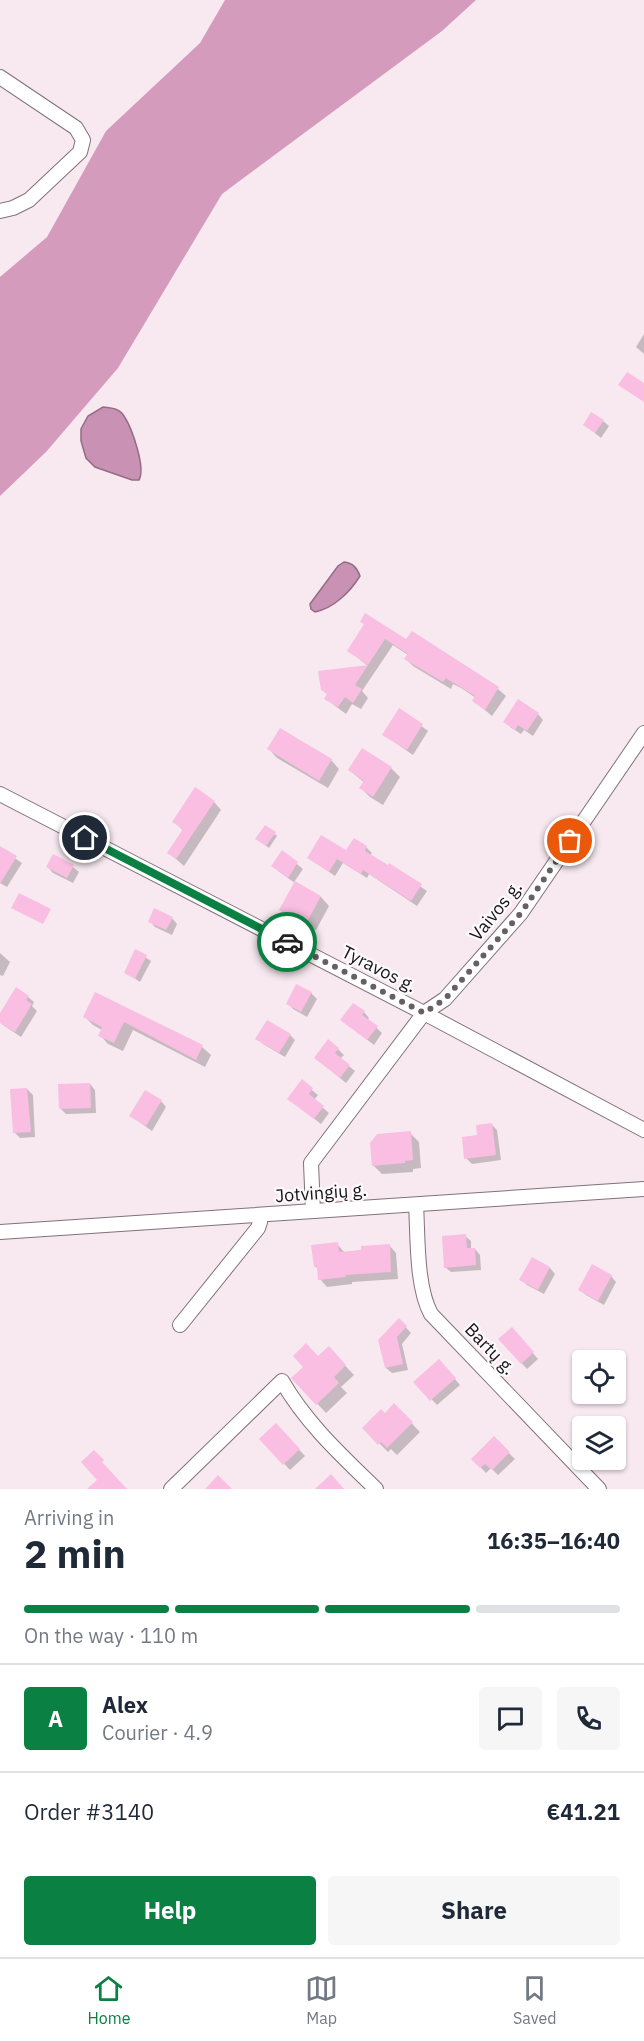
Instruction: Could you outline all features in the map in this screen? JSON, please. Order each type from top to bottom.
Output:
[{"type":"street","points":[[0,77],[76,128],[83,140],[80,152],[29,200],[0,212]]},
{"type":"street","name":"Vaivos g.","points":[[313,1211],[311,1163],[424,1013],[445,999],[521,913],[644,733]]},
{"type":"street","name":"Tyravos g.","points":[[0,794],[424,1013],[644,1130]]},
{"type":"street","name":"Jotvingių g.","points":[[0,1232],[644,1190]]},
{"type":"street","name":"Bartų g.","points":[[416,1205],[424,1302],[431,1314],[599,1489]]},
{"type":"street","points":[[180,1325],[258,1228],[260,1215]]},
{"type":"street","points":[[171,1489],[282,1381],[292,1398],[327,1442],[376,1489]]},
{"type":"shaded area","points":[[225,0],[476,0],[442,31],[222,194],[118,368],[46,452],[0,496],[0,277],[47,237],[106,131],[200,43]]},
{"type":"shaded area","points":[[103,407],[120,411],[127,422],[134,438],[141,467],[139,480],[132,480],[95,467],[86,458],[81,441],[81,429],[88,416]]},
{"type":"shaded area","points":[[344,562],[354,566],[360,576],[341,598],[329,607],[315,612],[311,609],[310,604],[338,566]]},
{"type":"building","points":[[627,372],[644,383],[644,402],[618,385]]},
{"type":"building","points":[[591,412],[604,420],[595,433],[583,425]]},
{"type":"building","points":[[365,613],[406,639],[412,631],[499,687],[485,710],[472,701],[475,696],[446,678],[443,682],[404,659],[408,654],[385,639],[355,685],[362,689],[353,703],[345,697],[338,707],[324,699],[327,694],[321,690],[318,671],[368,665],[347,651],[364,624],[360,622]]},
{"type":"building","points":[[518,699],[539,713],[527,731],[518,725],[515,730],[503,722]]},
{"type":"building","points":[[399,708],[423,724],[407,750],[382,735]]},
{"type":"building","points":[[280,728],[332,759],[319,781],[267,749]]},
{"type":"building","points":[[362,748],[392,767],[373,797],[359,788],[364,781],[348,770]]},
{"type":"building","points":[[195,787],[215,801],[176,859],[167,853],[183,829],[172,822]]},
{"type":"building","points":[[265,825],[276,832],[266,846],[255,839]]},
{"type":"building","points":[[321,835],[346,850],[354,838],[367,846],[365,851],[422,884],[411,901],[363,870],[361,874],[337,859],[329,872],[307,858]]},
{"type":"building","points":[[0,846],[17,856],[0,884]]},
{"type":"building","points":[[282,850],[298,862],[288,878],[271,866]]},
{"type":"building","points":[[53,854],[74,865],[67,878],[46,867]]},
{"type":"building","points":[[295,881],[321,896],[307,922],[297,916],[295,919],[279,910]]},
{"type":"building","points":[[19,893],[51,909],[43,924],[11,908]]},
{"type":"building","points":[[154,908],[173,917],[166,930],[148,922]]},
{"type":"building","points":[[135,949],[147,955],[135,979],[124,973]]},
{"type":"building","points":[[296,984],[312,992],[301,1012],[286,1004]]},
{"type":"building","points":[[16,987],[29,996],[26,1000],[32,1004],[15,1032],[0,1023],[0,1013]]},
{"type":"building","points":[[95,992],[203,1045],[196,1060],[124,1022],[114,1043],[98,1036],[102,1027],[83,1017]]},
{"type":"building","points":[[353,1003],[365,1011],[362,1015],[378,1026],[367,1040],[340,1020]]},
{"type":"building","points":[[267,1020],[291,1034],[279,1053],[255,1039]]},
{"type":"building","points":[[328,1039],[339,1048],[335,1053],[350,1065],[340,1078],[314,1058]]},
{"type":"building","points":[[302,1079],[313,1088],[309,1094],[324,1106],[314,1119],[287,1099]]},
{"type":"building","points":[[90,1083],[91,1108],[59,1109],[58,1084]]},
{"type":"building","points":[[27,1088],[31,1132],[13,1133],[10,1089]]},
{"type":"building","points":[[145,1090],[162,1100],[146,1126],[129,1116]]},
{"type":"building","points":[[492,1123],[496,1155],[464,1159],[462,1137],[477,1135],[476,1125]]},
{"type":"building","points":[[411,1131],[413,1160],[405,1161],[405,1163],[372,1166],[370,1143],[377,1134]]},
{"type":"building","points":[[466,1234],[467,1248],[475,1248],[476,1265],[444,1268],[442,1236]]},
{"type":"building","points":[[338,1242],[339,1252],[361,1250],[361,1246],[390,1244],[391,1272],[345,1275],[346,1277],[318,1280],[311,1245]]},
{"type":"building","points":[[532,1257],[550,1267],[538,1290],[519,1280]]},
{"type":"building","points":[[592,1264],[612,1275],[598,1301],[578,1290]]},
{"type":"building","points":[[399,1318],[407,1326],[397,1337],[403,1364],[385,1368],[378,1340]]},
{"type":"building","points":[[512,1327],[534,1352],[521,1364],[498,1339]]},
{"type":"building","points":[[306,1343],[318,1356],[329,1346],[346,1365],[334,1377],[339,1383],[316,1405],[291,1378],[303,1367],[293,1356]]},
{"type":"building","points":[[439,1359],[456,1378],[430,1401],[413,1382]]},
{"type":"building","points":[[394,1403],[413,1422],[387,1448],[381,1442],[378,1445],[362,1428],[381,1409],[385,1413]]},
{"type":"building","points":[[276,1423],[300,1449],[283,1465],[259,1439]]},
{"type":"building","points":[[494,1436],[510,1452],[492,1470],[485,1464],[480,1468],[471,1459]]},
{"type":"building","points":[[94,1450],[127,1489],[87,1489],[97,1480],[81,1462]]},
{"type":"building","points":[[331,1474],[344,1489],[315,1489]]},
{"type":"building","points":[[218,1475],[232,1489],[205,1489]]},
{"type":"way so far","points":[[287,942],[424,1013],[445,999],[521,913],[570,841]]},
{"type":"route","points":[[85,838],[287,942]]}]
